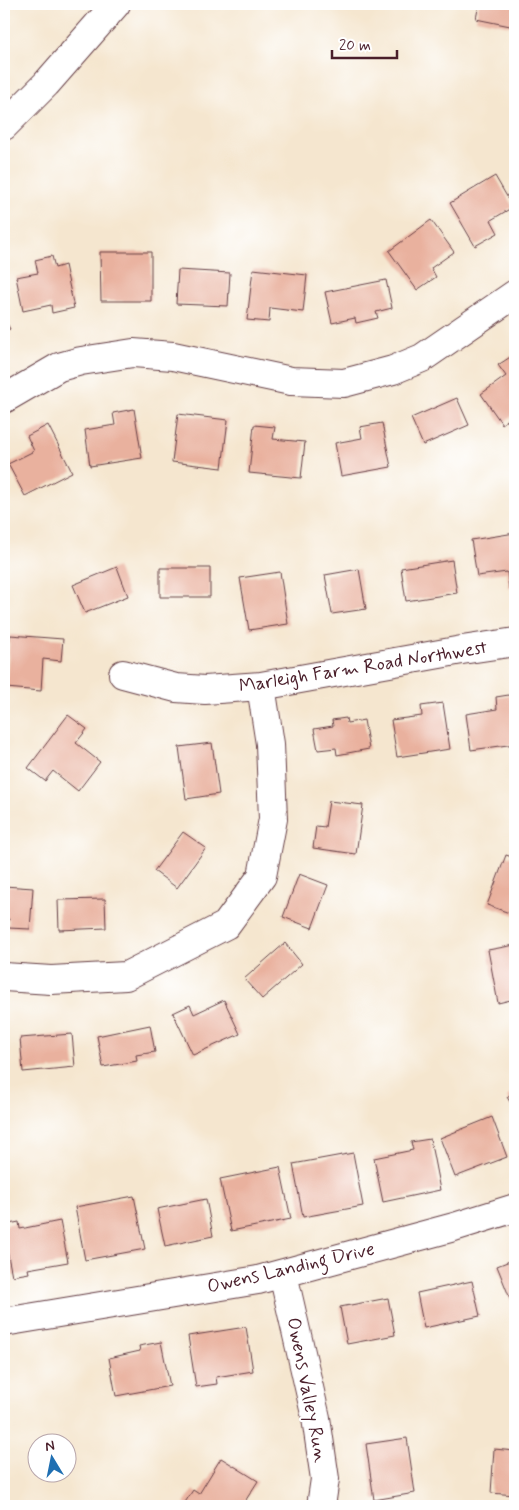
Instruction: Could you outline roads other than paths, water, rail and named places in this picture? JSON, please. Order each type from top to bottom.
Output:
[{"type":"street","points":[[4,126],[46,84],[116,4]]},
{"type":"street","points":[[4,399],[59,367],[81,361],[133,354],[173,356],[291,381],[344,383],[393,370],[422,358],[515,294]]},
{"type":"street","name":"Marleigh Farm Road Northwest","points":[[123,674],[176,688],[205,690],[261,686],[515,642]]},
{"type":"street","points":[[4,977],[51,980],[126,976],[226,925],[262,876],[273,819],[270,744],[261,686]]},
{"type":"street","name":"Owens Landing Drive","points":[[4,1322],[258,1280],[454,1227],[515,1208]]},
{"type":"street","name":"Owens Valley Run","points":[[283,1274],[316,1418],[325,1479],[321,1506]]}]
